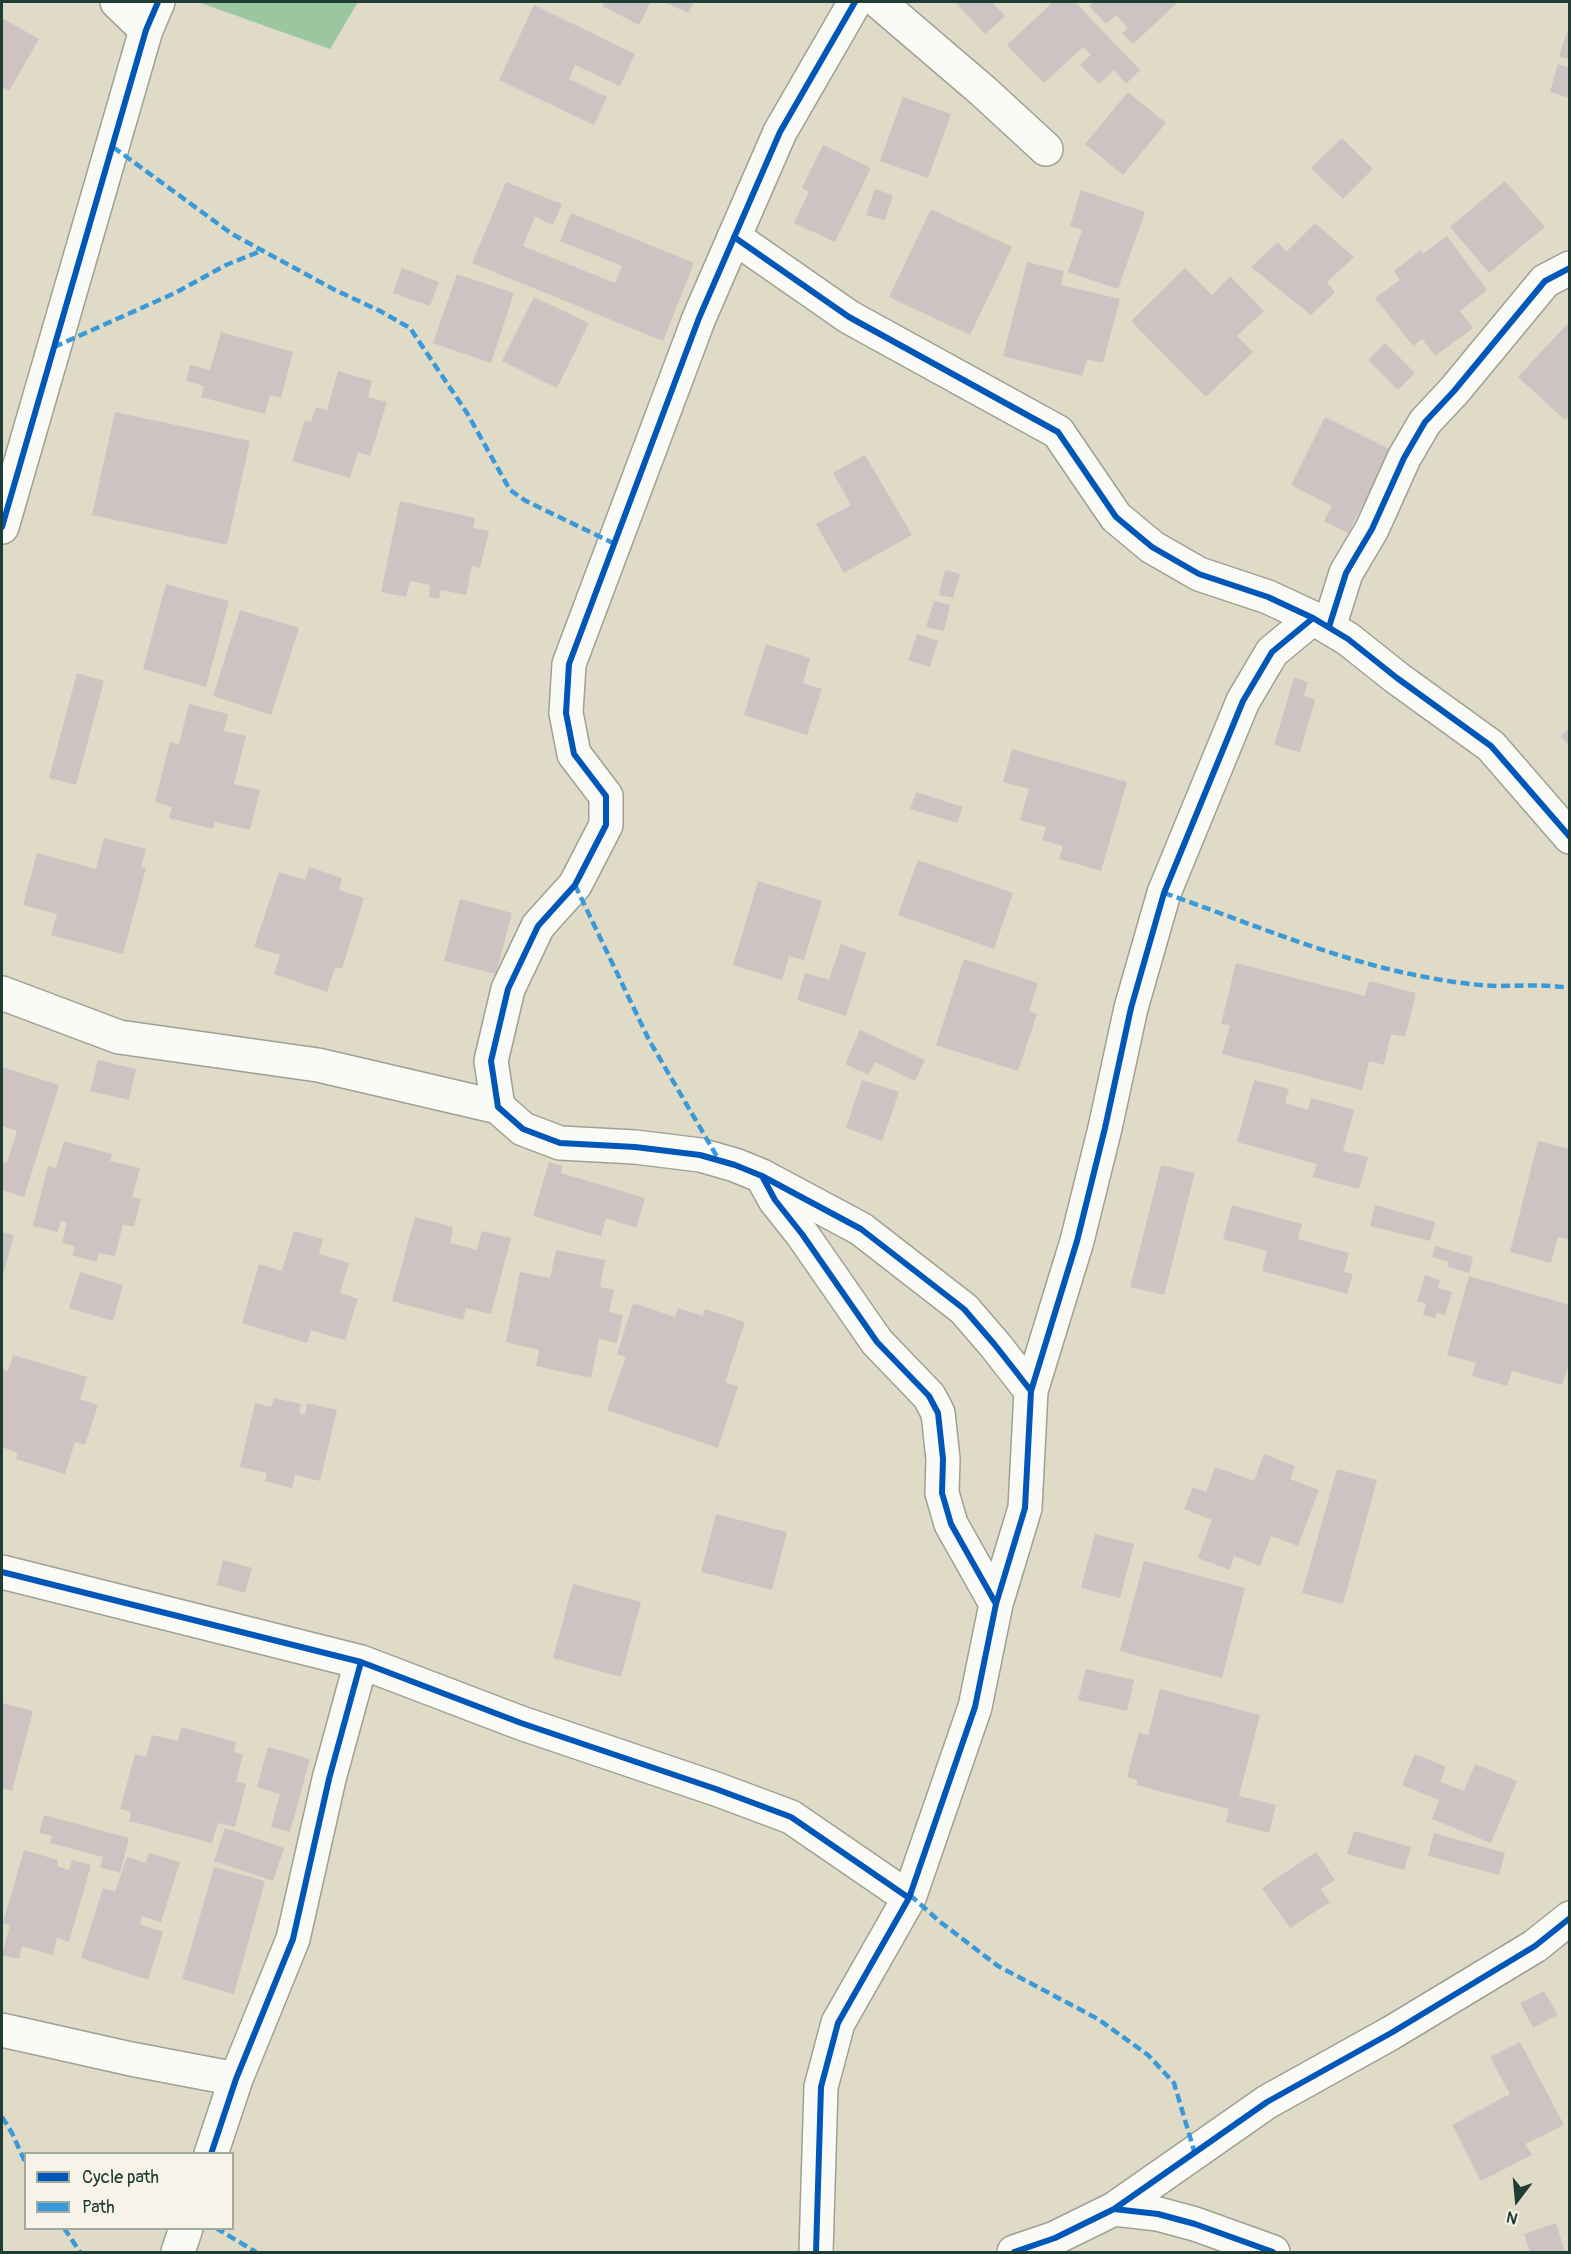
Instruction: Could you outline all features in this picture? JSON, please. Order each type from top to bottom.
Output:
[{"type":"street","points":[[2,527],[152,16],[117,2]]},
{"type":"street","points":[[498,1107],[490,1061],[508,989],[538,926],[575,885],[606,825],[606,796],[574,753],[566,713],[569,664],[699,318],[780,132],[855,2]]},
{"type":"street","points":[[879,2],[983,91],[1046,149]]},
{"type":"street","points":[[735,237],[849,317],[1058,432],[1116,517],[1152,548],[1199,574],[1268,597],[1321,622],[1348,639],[1397,678],[1491,746],[1569,837]]},
{"type":"street","points":[[816,2253],[821,2087],[838,2023],[909,1898],[975,1707],[996,1604],[1025,1508],[1031,1391],[1077,1241],[1106,1128],[1131,1008],[1164,893],[1243,701],[1272,652],[1321,622],[1372,529],[1404,458],[1425,422],[1454,391],[1545,281],[1569,268]]},
{"type":"street","points":[[2,993],[119,1037],[318,1065],[498,1107],[523,1129],[560,1143],[634,1147],[700,1155],[735,1165],[762,1176],[861,1229],[964,1310],[995,1344],[1031,1391]]},
{"type":"street","points":[[762,1176],[775,1200],[802,1234],[877,1342],[929,1396],[938,1413],[943,1459],[942,1493],[951,1524],[996,1604]]},
{"type":"street","points":[[2,1572],[361,1662],[521,1723],[791,1817],[909,1898]]},
{"type":"street","points":[[212,2152],[236,2079],[293,1939],[329,1779],[361,1662]]},
{"type":"street","points":[[1014,2253],[1055,2238],[1114,2209],[1267,2102],[1391,2033],[1535,1946],[1569,1918]]},
{"type":"street","points":[[2,2030],[131,2059],[236,2079]]},
{"type":"street","points":[[1114,2209],[1158,2214],[1195,2224],[1273,2253]]},
{"type":"street","points":[[178,2253],[186,2230]]},
{"type":"green space","points":[[198,2],[358,2],[330,49]]},
{"type":"building","points":[[605,2],[651,2],[639,25],[602,6]]},
{"type":"building","points":[[664,2],[694,2],[688,13]]},
{"type":"building","points":[[955,2],[992,2],[1005,16],[985,34]]},
{"type":"building","points":[[1053,2],[1075,2],[1140,70],[1126,84],[1114,70],[1099,84],[1080,65],[1091,55],[1083,47],[1044,83],[1007,45]]},
{"type":"building","points":[[1094,2],[1178,2],[1133,44],[1122,33],[1128,28],[1116,15],[1106,24],[1089,6]]},
{"type":"building","points":[[534,5],[635,54],[620,86],[575,65],[569,79],[607,97],[594,125],[499,80]]},
{"type":"building","points":[[2,18],[39,39],[9,91],[2,87]]},
{"type":"building","points":[[1570,23],[1570,60],[1559,56]]},
{"type":"building","points":[[1558,64],[1570,68],[1570,98],[1550,92]]},
{"type":"building","points":[[1128,92],[1166,123],[1123,175],[1085,144]]},
{"type":"building","points":[[903,97],[951,114],[928,178],[880,161]]},
{"type":"building","points":[[1342,138],[1373,169],[1343,199],[1311,168]]},
{"type":"building","points":[[823,145],[871,168],[835,242],[794,223],[809,192],[802,188]]},
{"type":"building","points":[[1505,181],[1545,227],[1489,273],[1450,227]]},
{"type":"building","points":[[506,182],[562,204],[553,225],[535,217],[523,246],[615,283],[622,266],[560,241],[571,213],[694,263],[663,341],[472,263]]},
{"type":"building","points":[[875,189],[893,195],[885,220],[866,215]]},
{"type":"building","points":[[1081,190],[1145,212],[1118,289],[1068,272],[1082,230],[1070,226]]},
{"type":"building","points":[[931,209],[1012,247],[970,335],[889,297]]},
{"type":"building","points":[[1315,223],[1354,257],[1327,282],[1335,292],[1311,315],[1251,267],[1278,242],[1286,252]]},
{"type":"building","points":[[1447,236],[1487,290],[1460,311],[1473,328],[1435,356],[1422,339],[1413,346],[1375,298],[1400,280],[1394,271],[1421,250],[1423,254]]},
{"type":"building","points":[[1027,262],[1064,271],[1061,285],[1120,299],[1103,363],[1087,359],[1082,376],[1003,356]]},
{"type":"building","points":[[402,268],[439,282],[430,306],[393,293]]},
{"type":"building","points":[[1185,268],[1212,295],[1230,276],[1264,311],[1237,336],[1253,352],[1206,397],[1131,321]]},
{"type":"building","points":[[457,274],[514,293],[491,363],[433,343]]},
{"type":"building","points":[[534,297],[589,323],[557,388],[502,361]]},
{"type":"building","points":[[1570,321],[1570,415],[1565,420],[1518,377]]},
{"type":"building","points":[[221,332],[293,352],[281,398],[270,395],[265,414],[201,397],[204,386],[186,381],[190,365],[210,370]]},
{"type":"building","points":[[1385,343],[1415,373],[1398,390],[1368,360]]},
{"type":"building","points":[[338,371],[372,381],[368,397],[387,402],[370,456],[358,452],[350,478],[292,461],[305,420],[311,422],[316,407],[327,410]]},
{"type":"building","points":[[115,412],[250,441],[227,545],[92,515]]},
{"type":"building","points":[[1325,417],[1391,450],[1348,533],[1324,521],[1332,506],[1291,485]]},
{"type":"building","points":[[865,455],[912,535],[844,573],[816,524],[851,505],[833,473]]},
{"type":"building","points":[[400,501],[475,518],[473,528],[489,531],[480,568],[472,566],[466,595],[441,590],[439,599],[429,597],[430,585],[410,581],[406,597],[381,592]]},
{"type":"building","points":[[945,570],[960,574],[953,598],[939,595]]},
{"type":"building","points":[[166,584],[229,601],[206,687],[143,669]]},
{"type":"building","points":[[934,601],[950,605],[944,631],[926,627]]},
{"type":"building","points":[[240,610],[299,628],[271,715],[213,696]]},
{"type":"building","points":[[917,634],[938,641],[930,667],[908,660]]},
{"type":"building","points":[[766,644],[810,658],[803,683],[822,689],[807,735],[744,715]]},
{"type":"building","points":[[77,673],[104,681],[76,785],[49,778]]},
{"type":"building","points":[[1294,678],[1308,682],[1304,696],[1315,700],[1300,752],[1274,745]]},
{"type":"building","points":[[189,704],[228,714],[224,731],[246,736],[234,784],[260,790],[250,830],[215,822],[213,829],[169,818],[172,807],[155,802],[170,742],[179,744]]},
{"type":"building","points":[[1570,728],[1570,746],[1560,736]]},
{"type":"building","points":[[1012,749],[1127,782],[1101,871],[1059,859],[1063,846],[1042,840],[1046,827],[1020,820],[1029,789],[1003,782]]},
{"type":"building","points":[[916,792],[963,807],[957,823],[910,809]]},
{"type":"building","points":[[104,838],[146,849],[141,867],[146,868],[123,954],[51,935],[57,914],[23,905],[37,853],[96,869]]},
{"type":"building","points":[[918,860],[1013,893],[994,949],[898,915]]},
{"type":"building","points":[[309,867],[342,878],[339,890],[364,898],[342,969],[335,967],[327,992],[274,974],[280,955],[254,947],[279,872],[305,880]]},
{"type":"building","points":[[758,881],[822,901],[804,960],[789,956],[782,980],[733,965]]},
{"type":"building","points":[[460,899],[512,913],[496,974],[444,961]]},
{"type":"building","points":[[841,944],[866,953],[846,1016],[797,1000],[805,973],[829,980]]},
{"type":"building","points":[[964,959],[1038,983],[1029,1011],[1037,1014],[1018,1071],[936,1045]]},
{"type":"building","points":[[1236,963],[1365,996],[1369,981],[1416,993],[1405,1037],[1391,1034],[1384,1065],[1369,1061],[1362,1090],[1222,1054],[1230,1025],[1221,1024]]},
{"type":"building","points":[[860,1030],[925,1060],[915,1081],[875,1062],[868,1075],[845,1064]]},
{"type":"building","points":[[98,1060],[136,1069],[129,1100],[90,1091]]},
{"type":"building","points":[[2,1067],[59,1085],[24,1197],[2,1190],[2,1162],[7,1163],[17,1131],[2,1126]]},
{"type":"building","points":[[862,1080],[899,1092],[882,1141],[846,1128]]},
{"type":"building","points":[[1254,1080],[1289,1089],[1285,1103],[1308,1110],[1311,1098],[1354,1110],[1343,1151],[1368,1157],[1359,1189],[1313,1177],[1317,1164],[1237,1142]]},
{"type":"building","points":[[64,1141],[112,1154],[110,1161],[140,1168],[132,1197],[141,1199],[134,1227],[123,1224],[115,1256],[99,1253],[97,1262],[72,1255],[75,1246],[62,1243],[67,1223],[61,1221],[58,1232],[33,1226],[48,1166],[56,1168]]},
{"type":"building","points":[[1538,1141],[1570,1149],[1570,1240],[1558,1237],[1551,1263],[1510,1252]]},
{"type":"building","points":[[549,1162],[562,1166],[561,1173],[645,1198],[636,1228],[606,1218],[601,1236],[533,1216]]},
{"type":"building","points":[[1161,1165],[1195,1173],[1164,1295],[1130,1287]]},
{"type":"building","points":[[1232,1205],[1302,1224],[1298,1239],[1349,1253],[1344,1272],[1353,1274],[1347,1294],[1262,1271],[1267,1251],[1223,1239]]},
{"type":"building","points":[[1375,1205],[1435,1222],[1430,1241],[1370,1226]]},
{"type":"building","points":[[415,1217],[453,1227],[450,1243],[477,1250],[482,1231],[511,1238],[491,1314],[466,1308],[463,1320],[392,1301]]},
{"type":"building","points":[[294,1231],[323,1239],[319,1254],[349,1263],[340,1293],[358,1299],[345,1340],[311,1330],[307,1343],[242,1323],[259,1264],[282,1271]]},
{"type":"building","points":[[2,1232],[14,1235],[2,1279]]},
{"type":"building","points":[[1435,1246],[1473,1257],[1469,1273],[1448,1267],[1449,1262],[1432,1257]]},
{"type":"building","points":[[556,1250],[605,1260],[600,1287],[614,1290],[609,1312],[623,1315],[617,1343],[599,1339],[591,1378],[536,1366],[539,1350],[506,1342],[520,1272],[550,1278]]},
{"type":"building","points":[[80,1272],[123,1285],[113,1321],[69,1308]]},
{"type":"building","points":[[1425,1275],[1440,1280],[1438,1288],[1452,1292],[1445,1315],[1437,1313],[1435,1318],[1423,1315],[1426,1304],[1417,1301]]},
{"type":"building","points":[[1469,1276],[1570,1305],[1570,1360],[1562,1385],[1512,1371],[1507,1386],[1472,1376],[1476,1363],[1447,1355]]},
{"type":"building","points":[[633,1303],[675,1317],[678,1308],[703,1316],[705,1309],[745,1322],[725,1382],[738,1387],[718,1448],[607,1410],[626,1357],[617,1354]]},
{"type":"building","points":[[13,1355],[87,1377],[80,1399],[98,1405],[85,1445],[75,1442],[65,1474],[16,1459],[18,1453],[2,1447],[2,1369],[8,1371]]},
{"type":"building","points":[[274,1398],[301,1404],[299,1413],[305,1415],[307,1403],[337,1410],[320,1481],[295,1475],[292,1488],[265,1481],[267,1473],[240,1467],[255,1403],[271,1407]]},
{"type":"building","points":[[1264,1454],[1295,1466],[1290,1479],[1319,1490],[1298,1546],[1271,1536],[1260,1566],[1234,1556],[1230,1570],[1198,1558],[1212,1520],[1184,1509],[1193,1487],[1206,1492],[1215,1467],[1254,1481]]},
{"type":"building","points":[[1337,1469],[1377,1480],[1343,1604],[1302,1593]]},
{"type":"building","points":[[716,1514],[787,1532],[772,1590],[701,1572]]},
{"type":"building","points":[[1095,1534],[1134,1544],[1120,1598],[1081,1588]]},
{"type":"building","points":[[223,1560],[252,1568],[245,1593],[217,1585]]},
{"type":"building","points":[[1144,1561],[1245,1588],[1222,1678],[1120,1651]]},
{"type":"building","points":[[573,1584],[641,1602],[621,1677],[553,1658]]},
{"type":"building","points":[[1086,1669],[1134,1680],[1127,1711],[1078,1700]]},
{"type":"building","points":[[1160,1689],[1260,1715],[1239,1796],[1276,1805],[1269,1833],[1226,1822],[1229,1809],[1136,1785],[1138,1780],[1127,1777],[1139,1732],[1148,1735]]},
{"type":"building","points":[[2,1703],[33,1711],[12,1791],[2,1788]]},
{"type":"building","points":[[181,1727],[236,1742],[234,1752],[243,1754],[236,1782],[246,1784],[235,1827],[218,1823],[212,1843],[129,1821],[131,1812],[120,1809],[135,1754],[146,1757],[152,1735],[178,1741]]},
{"type":"building","points":[[268,1747],[310,1759],[290,1832],[271,1827],[280,1794],[257,1787]]},
{"type":"building","points":[[1415,1754],[1446,1767],[1440,1782],[1464,1791],[1475,1764],[1517,1781],[1491,1843],[1432,1819],[1439,1800],[1402,1785]]},
{"type":"building","points":[[44,1815],[129,1838],[120,1873],[100,1867],[103,1857],[50,1843],[52,1836],[39,1833]]},
{"type":"building","points":[[225,1828],[284,1848],[273,1881],[214,1861]]},
{"type":"building","points":[[1354,1831],[1411,1847],[1404,1870],[1347,1854]]},
{"type":"building","points":[[1434,1833],[1505,1853],[1499,1875],[1428,1856]]},
{"type":"building","points":[[24,1850],[58,1860],[57,1866],[69,1870],[72,1860],[91,1865],[69,1942],[57,1938],[53,1955],[22,1946],[19,1959],[2,1955],[10,1925],[3,1923]]},
{"type":"building","points":[[1316,1852],[1335,1880],[1321,1889],[1330,1902],[1290,1928],[1262,1888]]},
{"type":"building","points":[[149,1853],[180,1862],[161,1922],[142,1916],[140,1924],[163,1932],[148,1980],[81,1958],[103,1888],[115,1892],[127,1857],[146,1863]]},
{"type":"building","points":[[214,1867],[265,1881],[234,1994],[182,1979]]},
{"type":"building","points":[[1544,1991],[1558,2015],[1533,2028],[1520,2003]]},
{"type":"building","points":[[1520,2042],[1564,2125],[1525,2144],[1532,2155],[1481,2181],[1452,2125],[1510,2094],[1490,2057]]},
{"type":"building","points":[[1556,2223],[1565,2252],[1530,2252],[1524,2234]]},
{"type":"marked path","points":[[113,147],[232,234],[410,328],[467,413],[510,490],[526,501],[615,544]]},
{"type":"marked path","points":[[54,347],[175,293],[226,265],[261,251]]},
{"type":"marked path","points":[[575,885],[649,1040],[719,1160]]},
{"type":"marked path","points":[[1164,893],[1322,950],[1387,969],[1468,984],[1570,988]]},
{"type":"marked path","points":[[910,1895],[939,1921],[998,1966],[1098,2019],[1148,2055],[1174,2083],[1195,2154]]},
{"type":"marked path","points":[[2,2117],[24,2160]]},
{"type":"marked path","points":[[65,2230],[80,2252]]},
{"type":"marked path","points":[[219,2230],[256,2252]]},
{"type":"cycle path","points":[[2,527],[146,30],[158,2]]},
{"type":"cycle path","points":[[855,2],[780,132],[699,318],[569,664],[566,713],[574,754],[606,796],[606,825],[575,885],[538,926],[508,989],[491,1061],[498,1107],[523,1129],[560,1143],[635,1147],[700,1155],[735,1165],[762,1176],[861,1229],[964,1309],[1031,1391]]},
{"type":"cycle path","points":[[734,237],[849,317],[1058,432],[1116,517],[1152,547],[1199,574],[1268,597],[1313,618],[1348,639],[1397,678],[1491,746],[1570,837]]},
{"type":"cycle path","points":[[1329,627],[1346,573],[1372,529],[1404,458],[1425,422],[1454,391],[1545,281],[1570,268]]},
{"type":"cycle path","points":[[816,2252],[821,2087],[838,2023],[909,1898],[975,1707],[996,1604],[1025,1508],[1031,1391],[1077,1241],[1131,1008],[1164,893],[1243,701],[1272,652],[1313,618]]},
{"type":"cycle path","points":[[762,1176],[775,1200],[802,1234],[877,1342],[929,1396],[938,1413],[943,1459],[942,1493],[951,1524],[996,1604]]},
{"type":"cycle path","points":[[2,1572],[361,1662],[521,1723],[716,1789],[791,1817],[909,1898]]},
{"type":"cycle path","points":[[212,2152],[236,2079],[293,1939],[329,1779],[361,1662]]},
{"type":"cycle path","points":[[1014,2252],[1055,2238],[1114,2209],[1267,2102],[1391,2033],[1535,1946],[1570,1918]]},
{"type":"cycle path","points":[[1114,2209],[1158,2214],[1195,2224],[1273,2252]]}]
